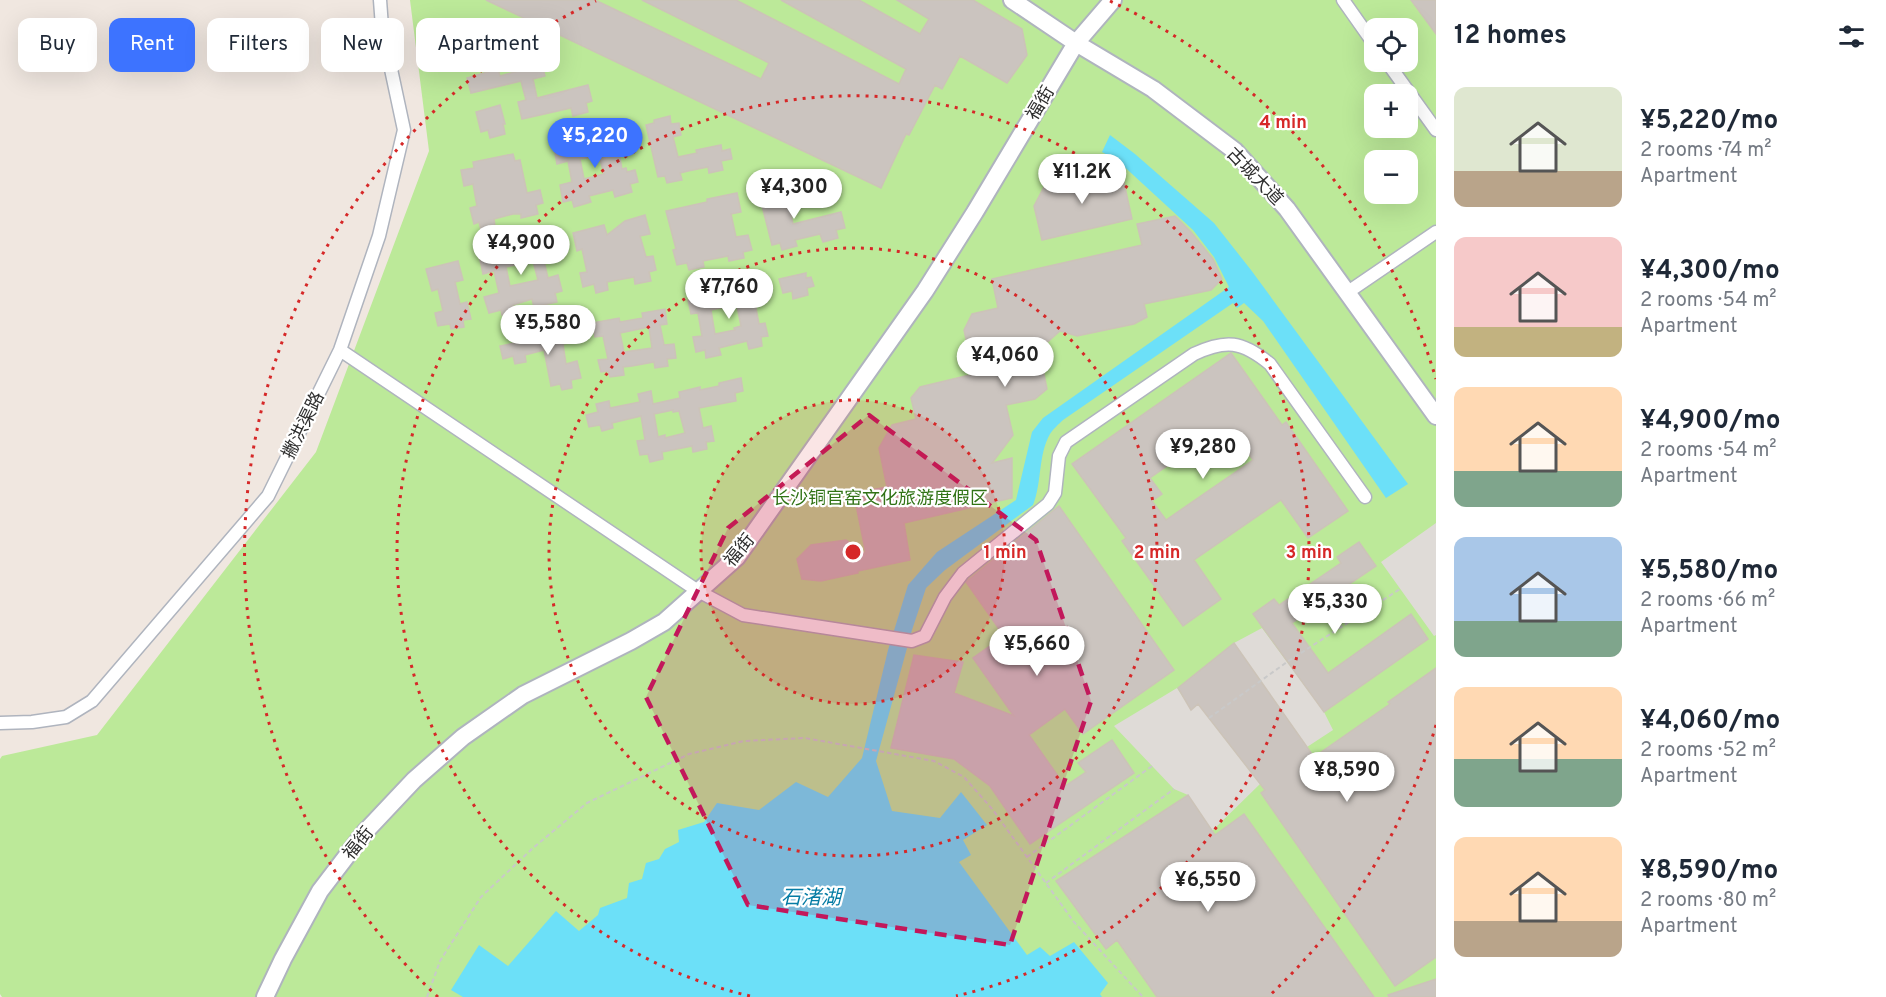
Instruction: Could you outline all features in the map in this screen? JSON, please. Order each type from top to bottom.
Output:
[{"type":"street","name":"撇洪渠路","points":[[0,723],[32,722],[66,717],[92,701],[268,496],[339,350],[379,236],[404,130],[382,27],[380,0]]},
{"type":"street","name":"古城大道","points":[[1012,0],[1076,43],[1153,89],[1235,151],[1287,209],[1436,416]]},
{"type":"street","name":"福街","points":[[266,997],[283,959],[320,891],[365,832],[414,780],[463,737],[523,695],[664,622],[737,557],[925,291],[1076,43],[1113,0]]},
{"type":"street","points":[[1343,0],[1364,30]]},
{"type":"street","points":[[1394,72],[1436,130]]},
{"type":"street","points":[[1348,292],[1436,232]]},
{"type":"street","points":[[339,350],[698,591],[743,615],[886,638],[912,641],[925,636],[945,597],[963,573],[1048,504],[1055,494],[1059,456],[1066,442],[1194,354],[1212,346],[1230,344],[1243,347],[1257,353],[1270,364],[1365,496]]},
{"type":"path","points":[[1209,718],[1296,656],[1400,589]]},
{"type":"path","points":[[427,997],[440,961],[481,897],[532,848],[587,803],[689,754],[744,741],[805,738],[934,761],[964,777],[993,810],[1074,922],[1143,997]]},
{"type":"path","points":[[1027,857],[1152,766]]},
{"type":"path","points":[[1046,883],[1174,789]]},
{"type":"highlighted area","points":[[869,415],[1036,540],[1091,701],[1010,945],[748,905],[646,697],[728,528]]},
{"type":"green space","name":"长沙铜官窑文化旅游度假区","points":[[410,0],[1436,0],[1436,997],[2,997],[0,994],[0,759],[2,756],[97,735],[316,452],[429,151],[419,72],[560,72],[560,18],[416,18],[416,48]]},
{"type":"shaded area","points":[[1436,523],[1436,635],[1434,636],[1381,562]]},
{"type":"shaded area","points":[[1262,628],[1324,712],[1333,730],[1307,747],[1234,643]]},
{"type":"shaded area","points":[[1177,688],[1191,709],[1198,704],[1260,784],[1212,831],[1188,795],[1174,789],[1114,726]]},
{"type":"water","name":"石渚湖","points":[[1110,135],[1214,223],[1408,484],[1386,498],[1263,321],[1244,303],[1237,308],[1233,303],[1063,420],[1051,432],[1046,442],[1033,505],[945,570],[926,588],[876,761],[892,811],[940,818],[961,792],[987,825],[963,840],[971,855],[959,862],[1027,955],[1040,947],[1050,956],[1074,942],[1108,983],[1100,994],[1102,997],[463,997],[451,990],[479,945],[508,966],[556,911],[579,931],[598,915],[600,908],[627,898],[629,883],[642,879],[646,863],[659,859],[665,849],[679,842],[678,830],[704,822],[717,803],[759,810],[796,782],[828,797],[862,758],[888,650],[908,585],[937,552],[1016,500],[1032,432],[1043,418],[1229,287],[1214,257],[1193,230],[1118,161],[1102,152]]},
{"type":"building","points":[[486,0],[595,0],[761,79],[769,63],[642,0],[736,0],[899,84],[906,69],[781,0],[859,0],[920,34],[929,19],[897,0],[973,0],[1022,29],[1027,55],[1007,83],[960,56],[942,89],[935,85],[909,135],[906,134],[881,188],[560,35],[560,18],[524,18]]},
{"type":"building","points":[[1411,0],[1436,0],[1436,34]]},
{"type":"building","points":[[488,72],[499,72],[500,76],[514,72],[544,72],[545,76],[533,79],[537,98],[588,85],[592,101],[586,103],[588,112],[573,116],[571,108],[522,119],[518,102],[526,100],[521,81],[471,93],[467,78]]},
{"type":"building","points":[[500,105],[505,134],[490,138],[488,130],[481,132],[476,112]]},
{"type":"building","points":[[670,116],[671,124],[679,123],[681,135],[673,137],[678,157],[697,153],[696,150],[721,145],[722,151],[730,149],[732,159],[721,161],[723,170],[709,173],[708,167],[688,171],[680,173],[682,180],[667,183],[665,176],[658,177],[646,125],[654,123],[654,120]]},
{"type":"building","points":[[624,130],[627,146],[618,148],[622,169],[626,168],[627,172],[635,170],[638,182],[630,184],[632,192],[615,197],[613,190],[589,196],[591,202],[574,207],[572,200],[563,202],[560,185],[572,182],[568,161],[557,164],[554,148],[576,144],[577,147],[603,141],[602,135]],"holes":[[[599,156],[604,174],[584,179],[580,159]]]},
{"type":"building","points":[[513,154],[515,161],[520,160],[527,193],[540,190],[543,203],[536,205],[538,214],[521,218],[521,214],[513,214],[494,219],[495,226],[481,230],[479,222],[474,224],[470,208],[477,206],[473,184],[464,186],[461,170],[474,168],[473,162]]},
{"type":"building","points":[[1121,169],[1132,219],[1042,240],[1034,206],[1044,187]]},
{"type":"building","points":[[782,185],[784,193],[793,191],[795,202],[789,204],[793,224],[841,212],[845,228],[836,230],[838,238],[823,242],[820,234],[795,240],[797,246],[782,250],[780,243],[772,245],[758,190]]},
{"type":"building","points":[[737,193],[741,212],[731,214],[736,237],[748,235],[752,250],[743,252],[744,258],[729,261],[728,256],[703,261],[704,267],[689,270],[687,263],[677,265],[673,250],[676,249],[666,211]]},
{"type":"building","points":[[645,215],[650,234],[640,236],[646,257],[653,256],[656,270],[649,272],[651,281],[635,284],[634,277],[607,282],[608,290],[596,293],[594,284],[583,287],[580,273],[587,272],[582,249],[577,251],[573,233],[604,225],[607,235],[625,221]]},
{"type":"building","points":[[1175,216],[1213,259],[1222,279],[1211,290],[1144,304],[1147,317],[1134,324],[1077,336],[1060,331],[1043,346],[1020,351],[1042,364],[1047,389],[1035,399],[1006,405],[1013,435],[992,463],[1012,458],[1012,498],[904,523],[910,560],[821,581],[802,579],[797,559],[811,545],[846,540],[866,554],[855,500],[860,492],[887,487],[879,448],[892,425],[916,419],[911,398],[920,387],[974,374],[964,330],[972,314],[998,308],[992,279],[1142,245],[1137,224]]},
{"type":"building","points":[[552,238],[556,254],[543,257],[548,278],[558,275],[562,291],[555,293],[557,302],[534,307],[532,299],[513,305],[515,312],[502,315],[501,310],[489,313],[484,297],[499,293],[494,271],[483,274],[479,255]],"holes":[[[533,261],[538,280],[510,286],[506,267]]]},
{"type":"building","points":[[458,261],[463,280],[455,282],[460,304],[467,302],[471,319],[463,320],[464,327],[451,329],[450,324],[438,326],[435,313],[443,311],[438,289],[432,291],[426,269]]},
{"type":"building","points":[[806,273],[806,278],[811,277],[814,286],[807,288],[808,295],[793,299],[792,291],[783,293],[779,279]]},
{"type":"building","points":[[742,280],[743,287],[759,284],[762,296],[754,298],[759,324],[765,323],[768,336],[761,337],[762,346],[749,349],[747,341],[719,348],[721,355],[706,358],[705,350],[696,352],[693,337],[702,336],[698,313],[691,314],[688,300],[735,294],[732,282]],"holes":[[[729,306],[730,308],[737,306],[741,326],[734,328],[735,330],[715,334],[711,310]]]},
{"type":"building","points":[[665,309],[667,324],[660,325],[664,345],[674,344],[676,358],[667,359],[668,366],[655,368],[654,362],[623,367],[624,375],[610,377],[608,371],[601,372],[598,360],[608,359],[603,336],[595,337],[592,323],[619,318],[620,322],[643,318],[642,313]],"holes":[[[649,327],[652,348],[624,352],[620,333]]]},
{"type":"building","points":[[571,327],[574,342],[563,344],[566,364],[577,361],[581,378],[571,380],[572,388],[562,390],[560,384],[551,386],[544,350],[525,355],[526,362],[515,364],[513,356],[503,359],[500,346],[548,336],[547,332]]},
{"type":"building","points":[[1231,353],[1282,425],[1286,422],[1348,511],[1308,538],[1281,500],[1194,560],[1221,599],[1183,626],[1122,541],[1126,538],[1072,464]],"holes":[[[1217,431],[1228,445],[1238,438],[1253,460],[1166,520],[1152,501],[1162,494],[1150,478]]]},
{"type":"building","points":[[741,378],[743,391],[735,393],[736,401],[699,408],[703,428],[711,426],[714,441],[706,442],[707,449],[693,452],[692,446],[662,452],[663,459],[650,462],[648,454],[640,455],[637,441],[645,440],[641,416],[612,423],[613,428],[602,431],[600,425],[589,427],[586,415],[598,412],[596,404],[609,401],[610,408],[640,402],[638,394],[651,391],[653,404],[680,398],[679,392],[700,387],[700,390],[719,386],[719,383]],"holes":[[[673,410],[673,412],[679,411],[685,433],[665,438],[665,435],[658,437],[654,414]]]},
{"type":"building","points":[[1059,506],[1174,670],[1083,734],[1065,709],[1029,735],[1065,786],[1086,772],[1078,763],[1112,740],[1134,773],[1030,844],[990,786],[954,759],[891,748],[914,655],[963,662],[954,693],[1014,716],[973,658],[1004,636],[966,582]]},
{"type":"building","points":[[1359,542],[1376,566],[1292,623],[1328,673],[1411,614],[1428,639],[1324,712],[1253,614],[1274,599],[1279,605],[1341,563],[1337,557]]},
{"type":"building","points":[[1234,643],[1314,757],[1390,704],[1388,702],[1436,668],[1436,957],[1395,986],[1261,793],[1265,790],[1198,704],[1191,710],[1178,688]]},
{"type":"building","points":[[1188,795],[1215,835],[1244,814],[1374,997],[1157,997],[1117,940],[1106,949],[1056,881]]},
{"type":"building","points":[[1436,979],[1436,997],[1389,997],[1388,995]]}]
